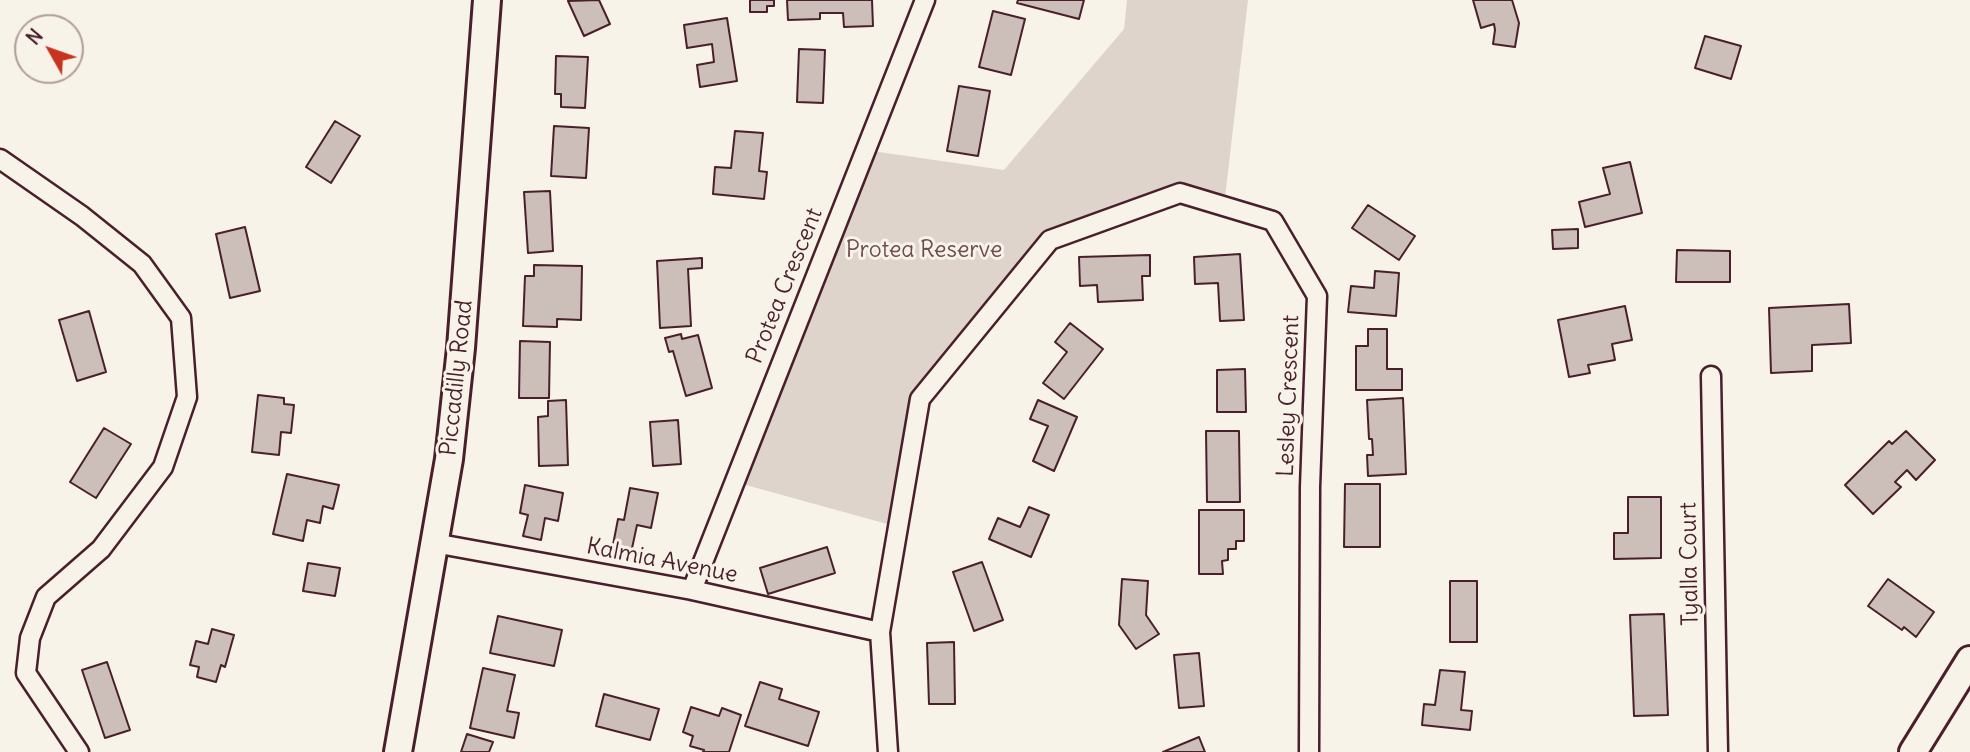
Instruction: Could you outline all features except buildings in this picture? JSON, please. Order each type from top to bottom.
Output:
[{"type":"main road","name":"Piccadilly Road","points":[[398,752],[449,459],[461,348],[487,0]]},
{"type":"main road","points":[[1913,752],[1970,660]]},
{"type":"street","name":"Protea Crescent","points":[[692,590],[925,0]]},
{"type":"street","points":[[0,159],[82,216],[142,264],[181,318],[187,397],[163,467],[101,549],[46,597],[30,638],[26,673],[79,752]]},
{"type":"street","name":"Lesley Crescent","points":[[888,752],[880,632],[920,399],[1050,240],[1180,193],[1273,221],[1317,296],[1310,486],[1309,752]]},
{"type":"street","name":"Tyalla Court","points":[[1711,376],[1718,752]]},
{"type":"street","name":"Kalmia Avenue","points":[[434,543],[692,590],[880,632]]},
{"type":"green space","name":"Protea Reserve","points":[[1127,0],[1248,0],[1224,206],[1179,193],[1050,240],[920,399],[898,527],[735,482],[865,150],[1004,170],[1124,29]]}]
